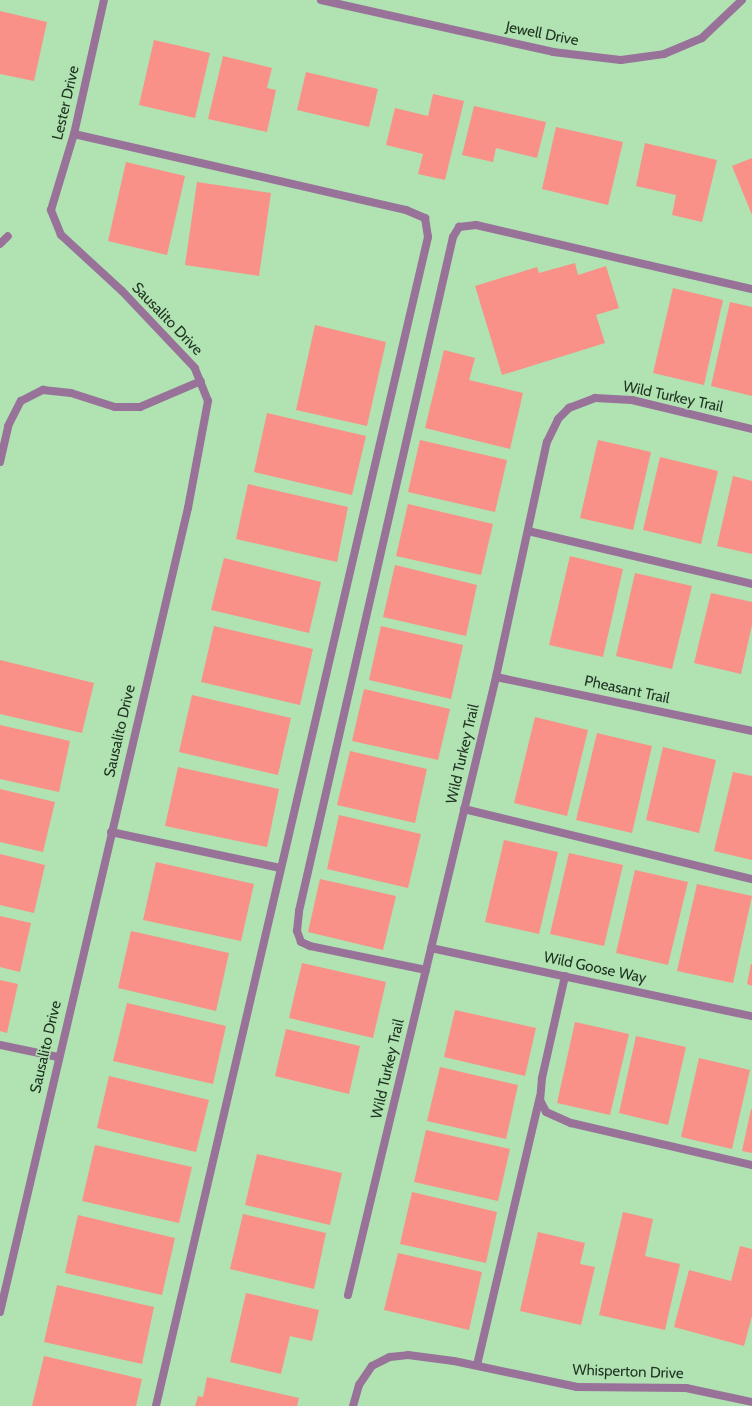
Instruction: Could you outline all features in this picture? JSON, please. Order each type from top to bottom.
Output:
[{"type":"street","name":"Lester Drive","points":[[51,210],[74,134],[104,0]]},
{"type":"street","name":"Jewell Drive","points":[[321,0],[553,52],[621,60],[664,54],[702,38],[742,0]]},
{"type":"street","points":[[74,134],[406,210],[425,218],[428,237],[156,1406]]},
{"type":"street","name":"Sausalito Drive","points":[[0,1312],[58,1057],[188,508],[208,401],[201,381],[185,356],[122,291],[61,235],[51,210]]},
{"type":"street","points":[[426,970],[310,946],[301,942],[297,931],[300,903],[452,237],[458,227],[476,225],[752,289]]},
{"type":"street","points":[[0,244],[8,236]]},
{"type":"street","points":[[0,462],[8,426],[22,401],[43,390],[71,393],[115,406],[140,407],[201,381]]},
{"type":"street","name":"Wild Turkey Trail","points":[[348,1295],[496,677],[547,442],[558,419],[569,408],[595,398],[632,400],[752,429]]},
{"type":"street","points":[[528,531],[752,584]]},
{"type":"street","name":"Pheasant Trail","points":[[496,677],[752,731]]},
{"type":"street","points":[[464,809],[752,879]]},
{"type":"street","points":[[111,832],[280,868]]},
{"type":"street","name":"Wild Goose Way","points":[[431,948],[752,1016]]},
{"type":"street","points":[[477,1365],[540,1097],[565,976]]},
{"type":"street","points":[[0,1045],[58,1057]]},
{"type":"street","points":[[540,1097],[546,1112],[556,1119],[752,1166]]},
{"type":"street","name":"Whisperton Drive","points":[[353,1406],[359,1385],[372,1366],[390,1357],[408,1355],[477,1365],[577,1387],[686,1388],[752,1402]]},
{"type":"building","points":[[0,11],[47,22],[34,81],[0,74]]},
{"type":"building","points":[[154,40],[210,53],[195,118],[139,105]]},
{"type":"building","points":[[223,56],[272,68],[267,88],[276,90],[267,132],[208,119]]},
{"type":"building","points":[[306,72],[378,89],[369,127],[297,110]]},
{"type":"building","points":[[433,94],[464,101],[445,180],[418,174],[423,154],[386,145],[395,108],[428,116]]},
{"type":"building","points":[[474,106],[546,122],[537,158],[496,148],[493,162],[462,155]]},
{"type":"building","points":[[556,127],[623,142],[608,205],[542,189]]},
{"type":"building","points":[[645,143],[717,160],[702,222],[672,215],[676,195],[636,186]]},
{"type":"building","points":[[752,158],[752,215],[732,166]]},
{"type":"building","points":[[126,162],[185,176],[167,255],[108,241]]},
{"type":"building","points":[[197,182],[271,193],[259,276],[185,265]]},
{"type":"building","points":[[575,263],[578,275],[606,266],[619,308],[596,315],[605,343],[502,375],[475,286],[537,267],[539,273]]},
{"type":"building","points":[[673,288],[723,300],[704,385],[653,373]]},
{"type":"building","points":[[730,302],[752,307],[752,396],[711,386]]},
{"type":"building","points":[[315,325],[386,342],[367,426],[296,410]]},
{"type":"building","points":[[444,350],[475,358],[469,380],[523,393],[510,449],[425,428]]},
{"type":"building","points":[[267,413],[366,436],[352,495],[254,472]]},
{"type":"building","points":[[420,440],[507,460],[495,512],[408,492]]},
{"type":"building","points":[[598,440],[651,452],[633,530],[580,518]]},
{"type":"building","points":[[660,457],[718,471],[701,544],[643,530]]},
{"type":"building","points":[[733,476],[752,481],[752,554],[717,546]]},
{"type":"building","points":[[248,484],[348,507],[337,562],[236,539]]},
{"type":"building","points":[[408,504],[493,524],[481,575],[396,556]]},
{"type":"building","points":[[570,556],[623,569],[603,657],[549,645]]},
{"type":"building","points":[[224,558],[321,582],[309,633],[211,610]]},
{"type":"building","points":[[395,565],[477,585],[466,636],[383,617]]},
{"type":"building","points":[[635,573],[692,586],[672,669],[616,656]]},
{"type":"building","points":[[711,593],[752,602],[752,625],[741,674],[694,663]]},
{"type":"building","points":[[214,626],[313,649],[300,705],[201,682]]},
{"type":"building","points":[[381,626],[463,645],[451,699],[369,680]]},
{"type":"building","points":[[0,660],[94,683],[82,733],[0,714]]},
{"type":"building","points":[[364,689],[450,709],[438,760],[352,741]]},
{"type":"building","points":[[192,695],[291,718],[278,775],[179,752]]},
{"type":"building","points":[[535,717],[588,730],[567,816],[514,803]]},
{"type":"building","points":[[0,725],[70,741],[59,792],[0,779]]},
{"type":"building","points":[[597,733],[652,746],[632,833],[576,820]]},
{"type":"building","points":[[663,747],[716,760],[699,833],[646,820]]},
{"type":"building","points":[[350,751],[427,769],[415,823],[337,805]]},
{"type":"building","points":[[178,767],[279,789],[267,847],[165,826]]},
{"type":"building","points":[[733,772],[752,776],[752,860],[714,851]]},
{"type":"building","points":[[0,789],[55,802],[43,852],[0,842]]},
{"type":"building","points":[[339,815],[421,834],[408,888],[327,869]]},
{"type":"building","points":[[504,840],[558,852],[539,934],[485,922]]},
{"type":"building","points":[[569,853],[623,865],[604,946],[550,934]]},
{"type":"building","points":[[0,854],[45,865],[34,913],[0,905]]},
{"type":"building","points":[[156,862],[254,884],[241,941],[143,920]]},
{"type":"building","points":[[635,870],[688,882],[668,965],[616,953]]},
{"type":"building","points":[[320,879],[396,896],[383,950],[308,932]]},
{"type":"building","points":[[697,884],[752,896],[733,983],[677,971]]},
{"type":"building","points":[[0,916],[31,923],[20,972],[0,967]]},
{"type":"building","points":[[131,931],[229,953],[216,1011],[118,988]]},
{"type":"building","points":[[302,963],[386,982],[373,1038],[289,1018]]},
{"type":"building","points":[[752,964],[752,986],[747,984]]},
{"type":"building","points":[[0,980],[18,984],[7,1033],[0,1031]]},
{"type":"building","points":[[127,1003],[226,1026],[213,1084],[113,1061]]},
{"type":"building","points":[[455,1010],[536,1028],[525,1076],[444,1057]]},
{"type":"building","points":[[575,1022],[629,1034],[610,1115],[557,1103]]},
{"type":"building","points":[[286,1029],[360,1046],[349,1094],[275,1076]]},
{"type":"building","points":[[636,1036],[686,1047],[668,1125],[619,1113]]},
{"type":"building","points":[[699,1058],[750,1070],[732,1149],[681,1137]]},
{"type":"building","points":[[440,1067],[518,1085],[506,1139],[427,1121]]},
{"type":"building","points":[[109,1076],[209,1100],[196,1152],[97,1128]]},
{"type":"building","points":[[752,1109],[752,1153],[742,1151]]},
{"type":"building","points":[[426,1130],[510,1149],[498,1201],[414,1182]]},
{"type":"building","points":[[95,1145],[192,1167],[179,1223],[82,1201]]},
{"type":"building","points":[[257,1154],[342,1173],[330,1225],[245,1205]]},
{"type":"building","points":[[412,1192],[497,1212],[486,1263],[400,1244]]},
{"type":"building","points":[[623,1212],[653,1219],[645,1256],[680,1264],[665,1330],[599,1315]]},
{"type":"building","points":[[243,1214],[326,1233],[314,1289],[230,1269]]},
{"type":"building","points":[[78,1215],[175,1238],[162,1295],[65,1273]]},
{"type":"building","points":[[538,1232],[585,1243],[580,1264],[595,1267],[581,1325],[520,1311]]},
{"type":"building","points":[[740,1246],[752,1249],[752,1316],[744,1346],[674,1327],[689,1270],[731,1281]]},
{"type":"building","points":[[398,1253],[482,1272],[469,1330],[384,1310]]},
{"type":"building","points":[[57,1285],[154,1307],[142,1364],[44,1342]]},
{"type":"building","points":[[246,1293],[319,1310],[312,1341],[290,1336],[281,1374],[230,1362]]},
{"type":"building","points":[[44,1356],[142,1379],[136,1406],[32,1406]]},
{"type":"building","points":[[207,1377],[299,1398],[297,1406],[195,1406],[198,1396],[203,1397]]}]
